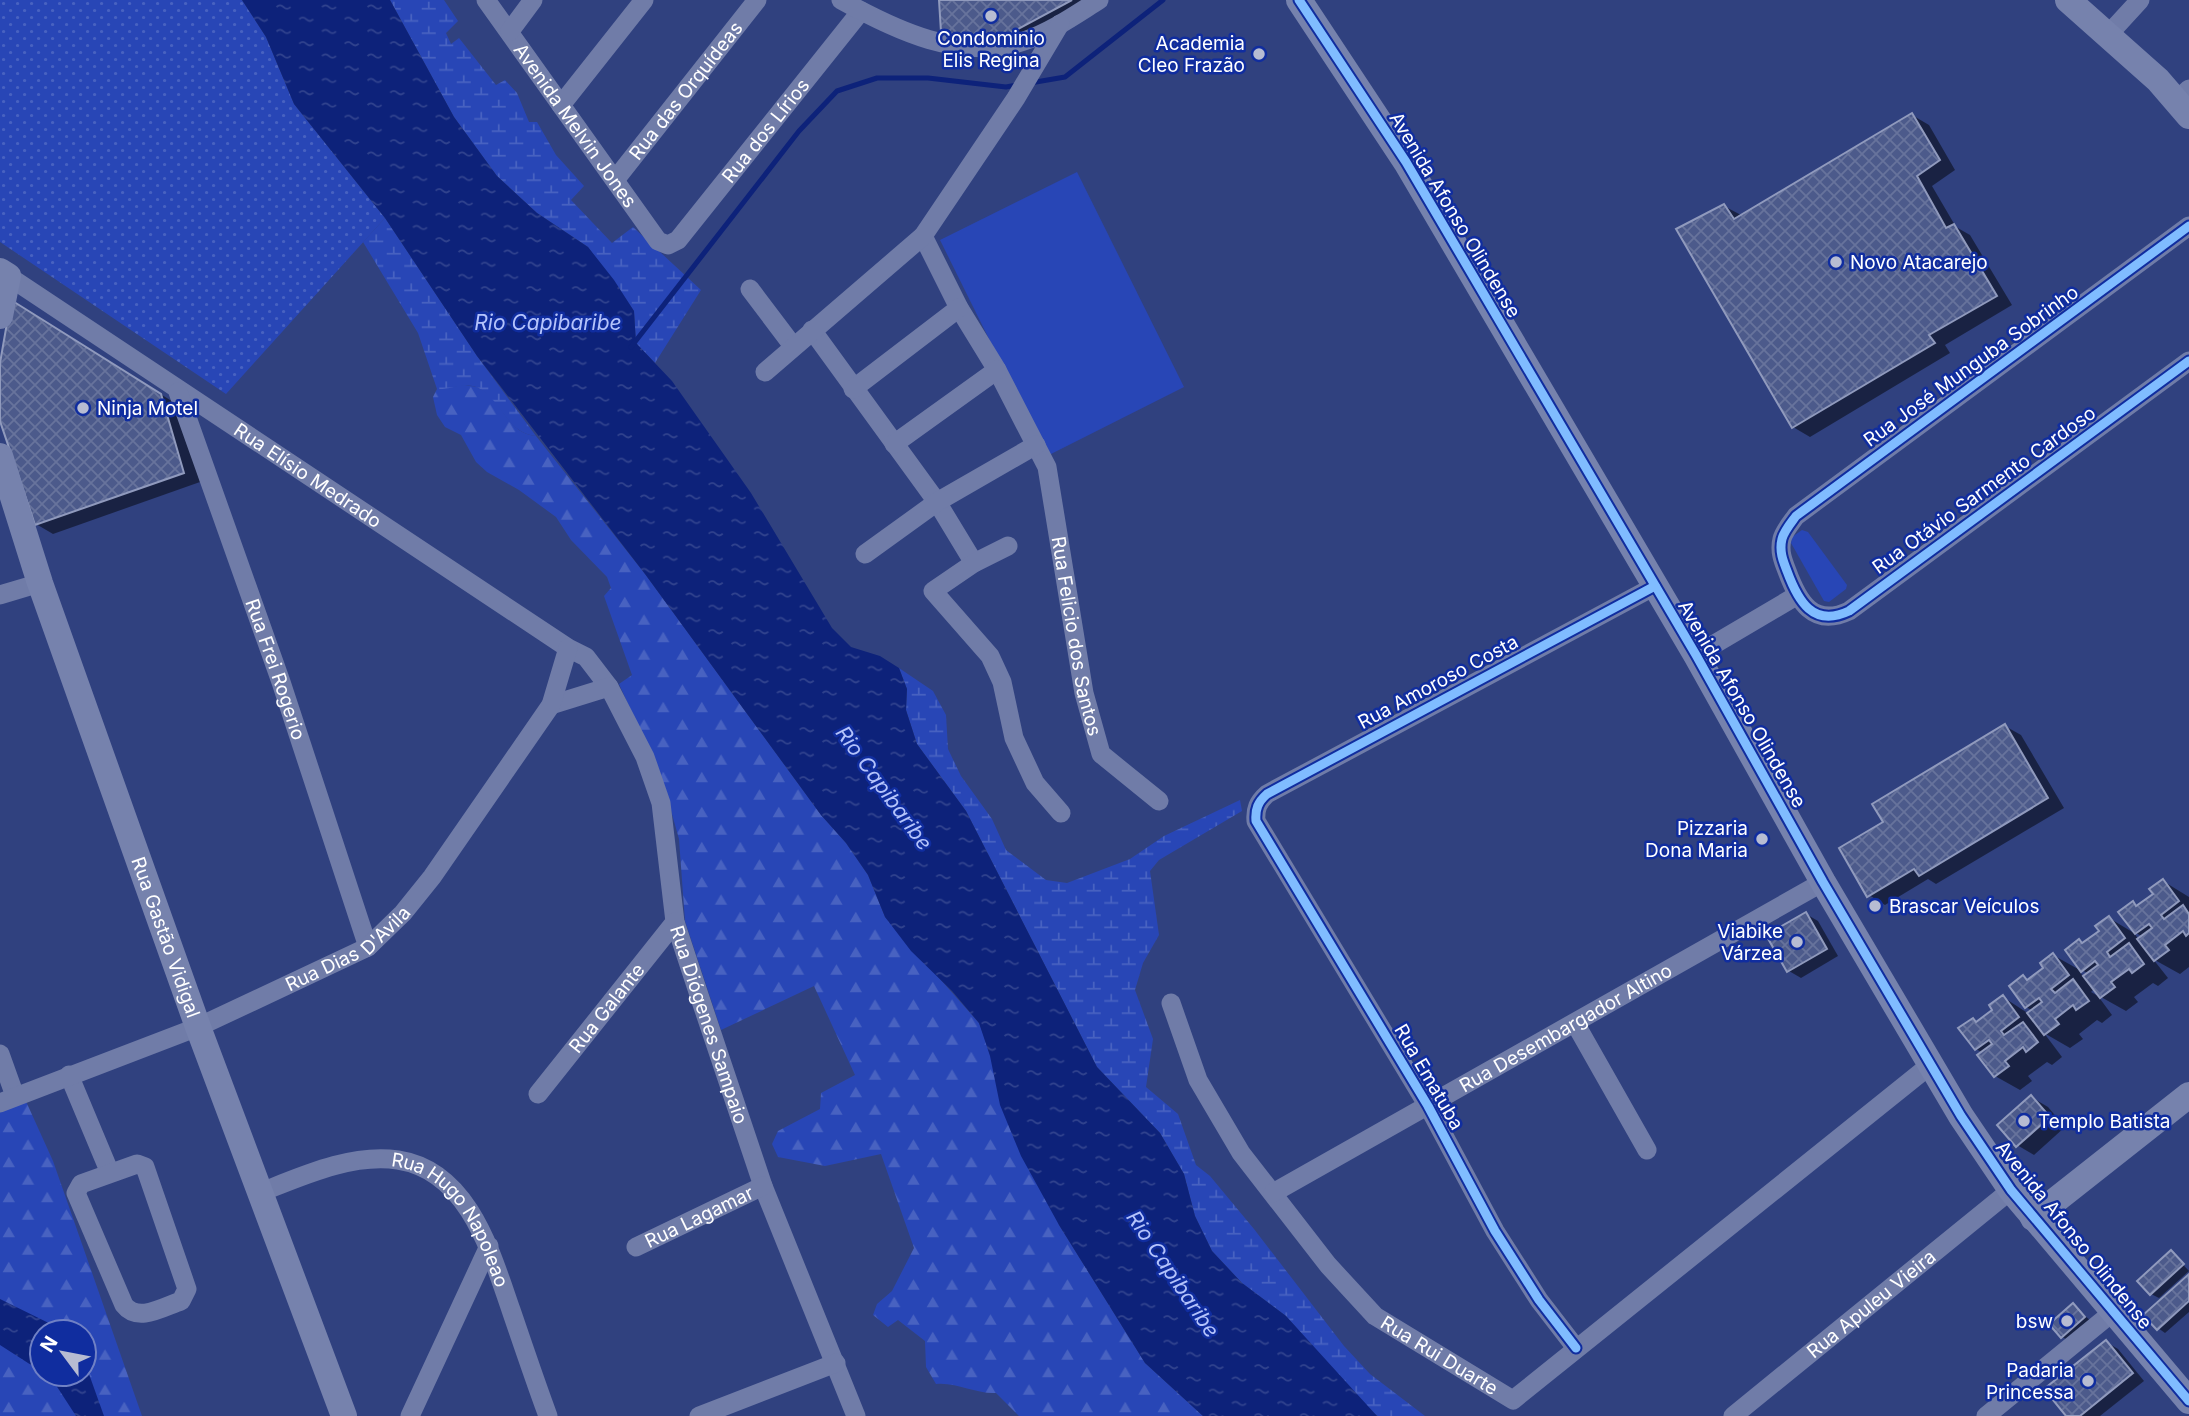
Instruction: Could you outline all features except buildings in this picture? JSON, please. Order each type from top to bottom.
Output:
[{"type":"main road","name":"Avenida Afonso Olindense","points":[[1299,0],[1406,162],[1696,655],[1930,1066],[2011,1190],[2187,1396]]},
{"type":"main road","points":[[2068,0],[2185,102]]},
{"type":"main road","points":[[0,316],[4,274]]},
{"type":"main road","name":"Rua Gastão Vidigal","points":[[0,456],[40,583],[198,1027],[344,1416]]},
{"type":"main road","points":[[2034,1218],[2189,1095]]},
{"type":"street","name":"Avenida Melvin Jones","points":[[486,0],[658,241],[668,245]]},
{"type":"street","points":[[510,31],[533,0]]},
{"type":"street","points":[[561,105],[644,0]]},
{"type":"street","name":"Rua das Orquídeas","points":[[615,180],[757,0]]},
{"type":"street","points":[[841,0],[918,37],[990,48],[1023,42],[1060,24],[1099,0]]},
{"type":"street","points":[[2107,36],[2140,0]]},
{"type":"street","name":"Rua dos Lírios","points":[[668,245],[678,240],[861,11]]},
{"type":"street","points":[[765,372],[923,236],[1016,98],[1060,24]]},
{"type":"street","name":"Rua José Munguba Sobrinho","points":[[1796,596],[1781,555],[1781,541],[1796,516],[2189,226]]},
{"type":"street","name":"Rua Felicio dos Santos","points":[[923,236],[959,308],[997,370],[1047,467],[1073,639],[1101,754],[1159,801]]},
{"type":"street","name":"Rua Elísio Medrado","points":[[4,274],[178,392],[568,648],[586,657],[609,687]]},
{"type":"street","points":[[750,289],[793,346]]},
{"type":"street","points":[[853,389],[959,308]]},
{"type":"street","points":[[811,330],[937,502],[974,563]]},
{"type":"street","name":"Rua Otávio Sarmento Cardoso","points":[[1796,596],[1821,616],[1836,617],[1849,611],[2189,361]]},
{"type":"street","points":[[894,444],[997,370]]},
{"type":"street","name":"Rua Frei Rogerio","points":[[178,392],[285,694],[368,947]]},
{"type":"street","points":[[865,554],[937,502],[1036,445]]},
{"type":"street","points":[[1008,545],[974,563],[933,591],[990,656],[1002,682],[1014,738],[1035,783],[1061,813]]},
{"type":"street","points":[[0,595],[40,583]]},
{"type":"street","name":"Rua Amoroso Costa","points":[[1256,821],[1256,807],[1267,793],[1655,586]]},
{"type":"street","points":[[1696,655],[1796,596]]},
{"type":"street","name":"Rua Dias D'Avila","points":[[7,1099],[198,1027],[368,947],[403,913],[432,877],[551,705],[568,648]]},
{"type":"street","points":[[551,705],[609,687]]},
{"type":"street","name":"Rua Diógenes Sampaio","points":[[609,687],[645,757],[661,803],[676,922],[763,1186],[856,1416]]},
{"type":"street","name":"Rua Ematuba","points":[[1256,821],[1428,1106],[1495,1231],[1539,1300],[1576,1348]]},
{"type":"street","name":"Rua Desembargador Altino","points":[[1273,1193],[1823,882]]},
{"type":"street","name":"Rua Galante","points":[[538,1094],[676,922]]},
{"type":"street","name":"Rua Rui Duarte","points":[[1171,1003],[1198,1080],[1241,1153],[1328,1265],[1376,1316],[1513,1400],[1930,1066]]},
{"type":"street","points":[[1575,1023],[1647,1150]]},
{"type":"street","points":[[0,1054],[7,1099]]},
{"type":"street","points":[[69,1075],[110,1173]]},
{"type":"street","name":"Rua Hugo Napoleao","points":[[259,1192],[358,1160],[399,1160],[434,1174],[447,1184],[471,1212],[489,1246],[548,1416]]},
{"type":"street","points":[[137,1164],[145,1167],[186,1285],[186,1294],[181,1301],[141,1314],[132,1313],[124,1305],[77,1197],[81,1184],[110,1173],[137,1164]]},
{"type":"street","name":"Rua Lagamar","points":[[636,1247],[763,1186]]},
{"type":"street","name":"Rua Apuleu Vieira","points":[[1733,1416],[2011,1190]]},
{"type":"street","points":[[410,1416],[489,1246]]},
{"type":"street","points":[[1986,1416],[2113,1312]]},
{"type":"street","points":[[699,1416],[836,1363]]},
{"type":"green space","points":[[0,0],[242,0],[266,37],[294,104],[385,218],[226,394],[0,242]]},
{"type":"green space","points":[[390,0],[444,0],[458,21],[446,33],[451,44],[459,38],[496,85],[505,80],[517,93],[529,122],[537,122],[556,155],[584,186],[571,200],[612,243],[633,227],[701,290],[655,363],[636,343],[634,311],[588,247],[537,213],[497,176],[454,117]]},
{"type":"green space","points":[[1077,172],[1184,387],[1047,456],[940,240]]},
{"type":"green space","points":[[385,218],[477,356],[536,436],[518,430],[489,396],[477,387],[437,389],[418,333],[363,242]]},
{"type":"green space","points":[[464,385],[481,389],[495,401],[518,429],[536,436],[645,574],[821,815],[846,843],[868,875],[885,917],[979,1023],[1059,1225],[1145,1363],[1203,1416],[1019,1416],[996,1393],[936,1384],[926,1367],[925,1341],[898,1320],[888,1327],[873,1315],[877,1304],[892,1291],[914,1248],[881,1154],[825,1166],[778,1157],[772,1144],[778,1131],[820,1109],[821,1093],[855,1075],[814,986],[721,1030],[685,921],[679,839],[663,782],[619,684],[632,675],[604,596],[611,588],[607,577],[571,540],[556,517],[519,490],[487,472],[476,462],[461,435],[445,427],[437,415],[433,397],[437,389]]},
{"type":"green space","points":[[1802,530],[1808,532],[1847,585],[1846,589],[1829,602],[1824,601],[1791,543],[1792,537]]},
{"type":"green space","points":[[899,668],[933,691],[946,715],[948,749],[961,776],[992,819],[1006,850],[1046,880],[1067,883],[1130,859],[1164,836],[1240,800],[1242,811],[1159,860],[1150,871],[1159,935],[1143,963],[1135,990],[1153,1039],[1146,1087],[1178,1114],[1196,1165],[1210,1176],[1254,1229],[1344,1346],[1370,1374],[1425,1416],[1378,1416],[1370,1411],[1286,1316],[1242,1283],[1212,1251],[1195,1216],[1184,1174],[1160,1133],[1097,1067],[966,811],[917,744],[906,710],[907,689]]},
{"type":"green space","points":[[24,1097],[53,1161],[142,1416],[0,1416],[0,1108]]},
{"type":"water","name":"Rio Capibaribe","points":[[242,0],[390,0],[454,117],[497,176],[537,213],[588,247],[634,311],[636,343],[672,381],[751,493],[832,628],[851,647],[880,656],[899,668],[907,689],[906,710],[917,744],[966,811],[1097,1067],[1160,1133],[1184,1174],[1195,1216],[1212,1251],[1242,1283],[1286,1316],[1377,1416],[1203,1416],[1145,1363],[1059,1225],[1021,1156],[1000,1105],[990,1056],[979,1023],[952,991],[911,951],[885,917],[868,875],[846,843],[821,815],[645,574],[477,356],[385,218],[294,104],[266,37]]},
{"type":"water","points":[[0,1299],[39,1318],[28,1318],[28,1363],[0,1345]]},
{"type":"water","points":[[58,1388],[94,1388],[104,1416],[76,1416]]},
{"type":"waterway","points":[[1030,83],[1065,77],[1163,0]]},
{"type":"waterway","points":[[631,347],[799,131],[837,91],[877,78],[928,78],[1006,87],[1017,85]]},
{"type":"cycle path","points":[[1299,0],[1406,162],[1696,655],[1823,882],[1961,1116],[2011,1190],[2189,1401]]},
{"type":"cycle path","points":[[2189,226],[1796,516],[1784,533],[1781,548],[1796,592],[1816,614],[1826,616],[1849,611],[2189,361]]},
{"type":"cycle path","points":[[1576,1348],[1539,1300],[1495,1231],[1428,1106],[1256,821],[1256,813],[1259,803],[1267,794],[1655,586]]},
{"type":"place","name":"Condominio Elis Regina","points":[[991,16]]},
{"type":"place","name":"Academia Cleo Frazão","points":[[1259,54]]},
{"type":"place","name":"Novo Atacarejo","points":[[1836,262]]},
{"type":"place","name":"Ninja Motel","points":[[83,408]]},
{"type":"place","name":"Pizzaria Dona Maria","points":[[1762,839]]},
{"type":"place","name":"Brascar Veículos","points":[[1875,906]]},
{"type":"place","name":"Viabike Várzea","points":[[1797,942]]},
{"type":"place","name":"Templo Batista","points":[[2024,1121]]},
{"type":"place","name":"bsw","points":[[2067,1321]]},
{"type":"place","name":"Padaria Princessa","points":[[2088,1381]]}]
